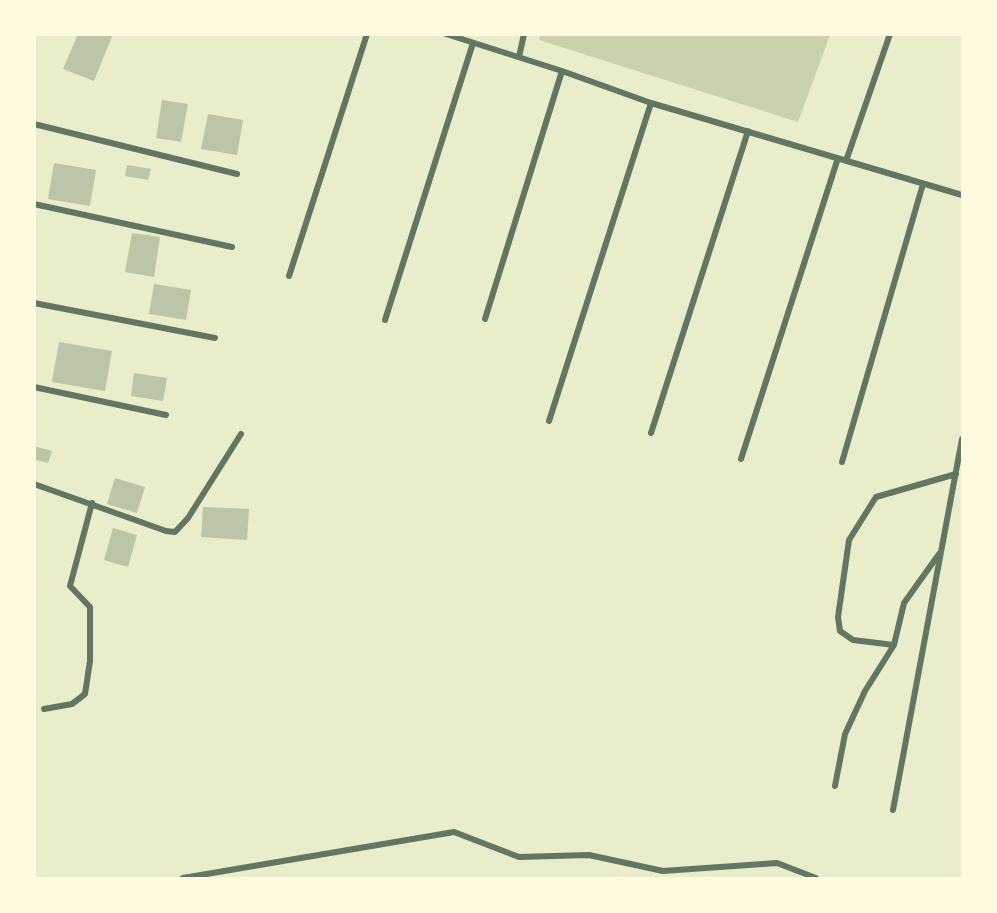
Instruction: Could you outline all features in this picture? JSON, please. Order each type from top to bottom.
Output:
[{"type":"street","points":[[289,276],[367,34]]},
{"type":"street","points":[[446,34],[562,71],[651,103],[963,195]]},
{"type":"street","points":[[519,57],[524,34]]},
{"type":"street","points":[[846,161],[890,34]]},
{"type":"street","points":[[385,320],[473,43]]},
{"type":"street","points":[[485,319],[562,71]]},
{"type":"street","points":[[549,420],[651,103]]},
{"type":"street","points":[[34,124],[237,174]]},
{"type":"street","points":[[651,434],[748,131]]},
{"type":"street","points":[[741,459],[838,158]]},
{"type":"street","points":[[842,462],[923,184]]},
{"type":"street","points":[[34,204],[232,247]]},
{"type":"street","points":[[34,303],[215,338]]},
{"type":"street","points":[[34,387],[166,415]]},
{"type":"street","points":[[34,484],[166,531],[175,532],[188,518],[241,434]]},
{"type":"street","points":[[893,810],[963,438]]},
{"type":"street","points":[[894,645],[853,640],[840,631],[838,617],[849,540],[876,497],[956,474]]},
{"type":"street","points":[[44,709],[72,704],[85,694],[90,661],[90,607],[70,586],[92,503]]},
{"type":"street","points":[[835,786],[845,734],[865,691],[894,645],[904,603],[941,551]]},
{"type":"street","points":[[183,879],[454,832],[519,856],[589,855],[663,871],[777,863],[816,879]]},
{"type":"green space","points":[[540,34],[830,35],[798,122],[539,40]]},
{"type":"building","points":[[78,34],[113,34],[94,81],[63,69]]},
{"type":"building","points":[[162,100],[188,104],[181,142],[156,138]]},
{"type":"building","points":[[208,114],[243,120],[237,155],[201,149]]},
{"type":"building","points":[[54,163],[96,170],[90,206],[48,199]]},
{"type":"building","points":[[127,165],[151,169],[148,180],[125,176]]},
{"type":"building","points":[[132,233],[160,237],[154,277],[125,272]]},
{"type":"building","points":[[154,284],[191,290],[186,320],[149,314]]},
{"type":"building","points":[[59,342],[112,351],[105,391],[52,382]]},
{"type":"building","points":[[134,373],[167,378],[163,401],[131,396]]},
{"type":"building","points":[[34,446],[52,451],[48,463],[34,459]]},
{"type":"building","points":[[115,478],[145,487],[137,513],[107,504]]},
{"type":"building","points":[[203,507],[249,509],[247,540],[201,537]]},
{"type":"building","points":[[113,528],[137,535],[128,567],[104,560]]}]
